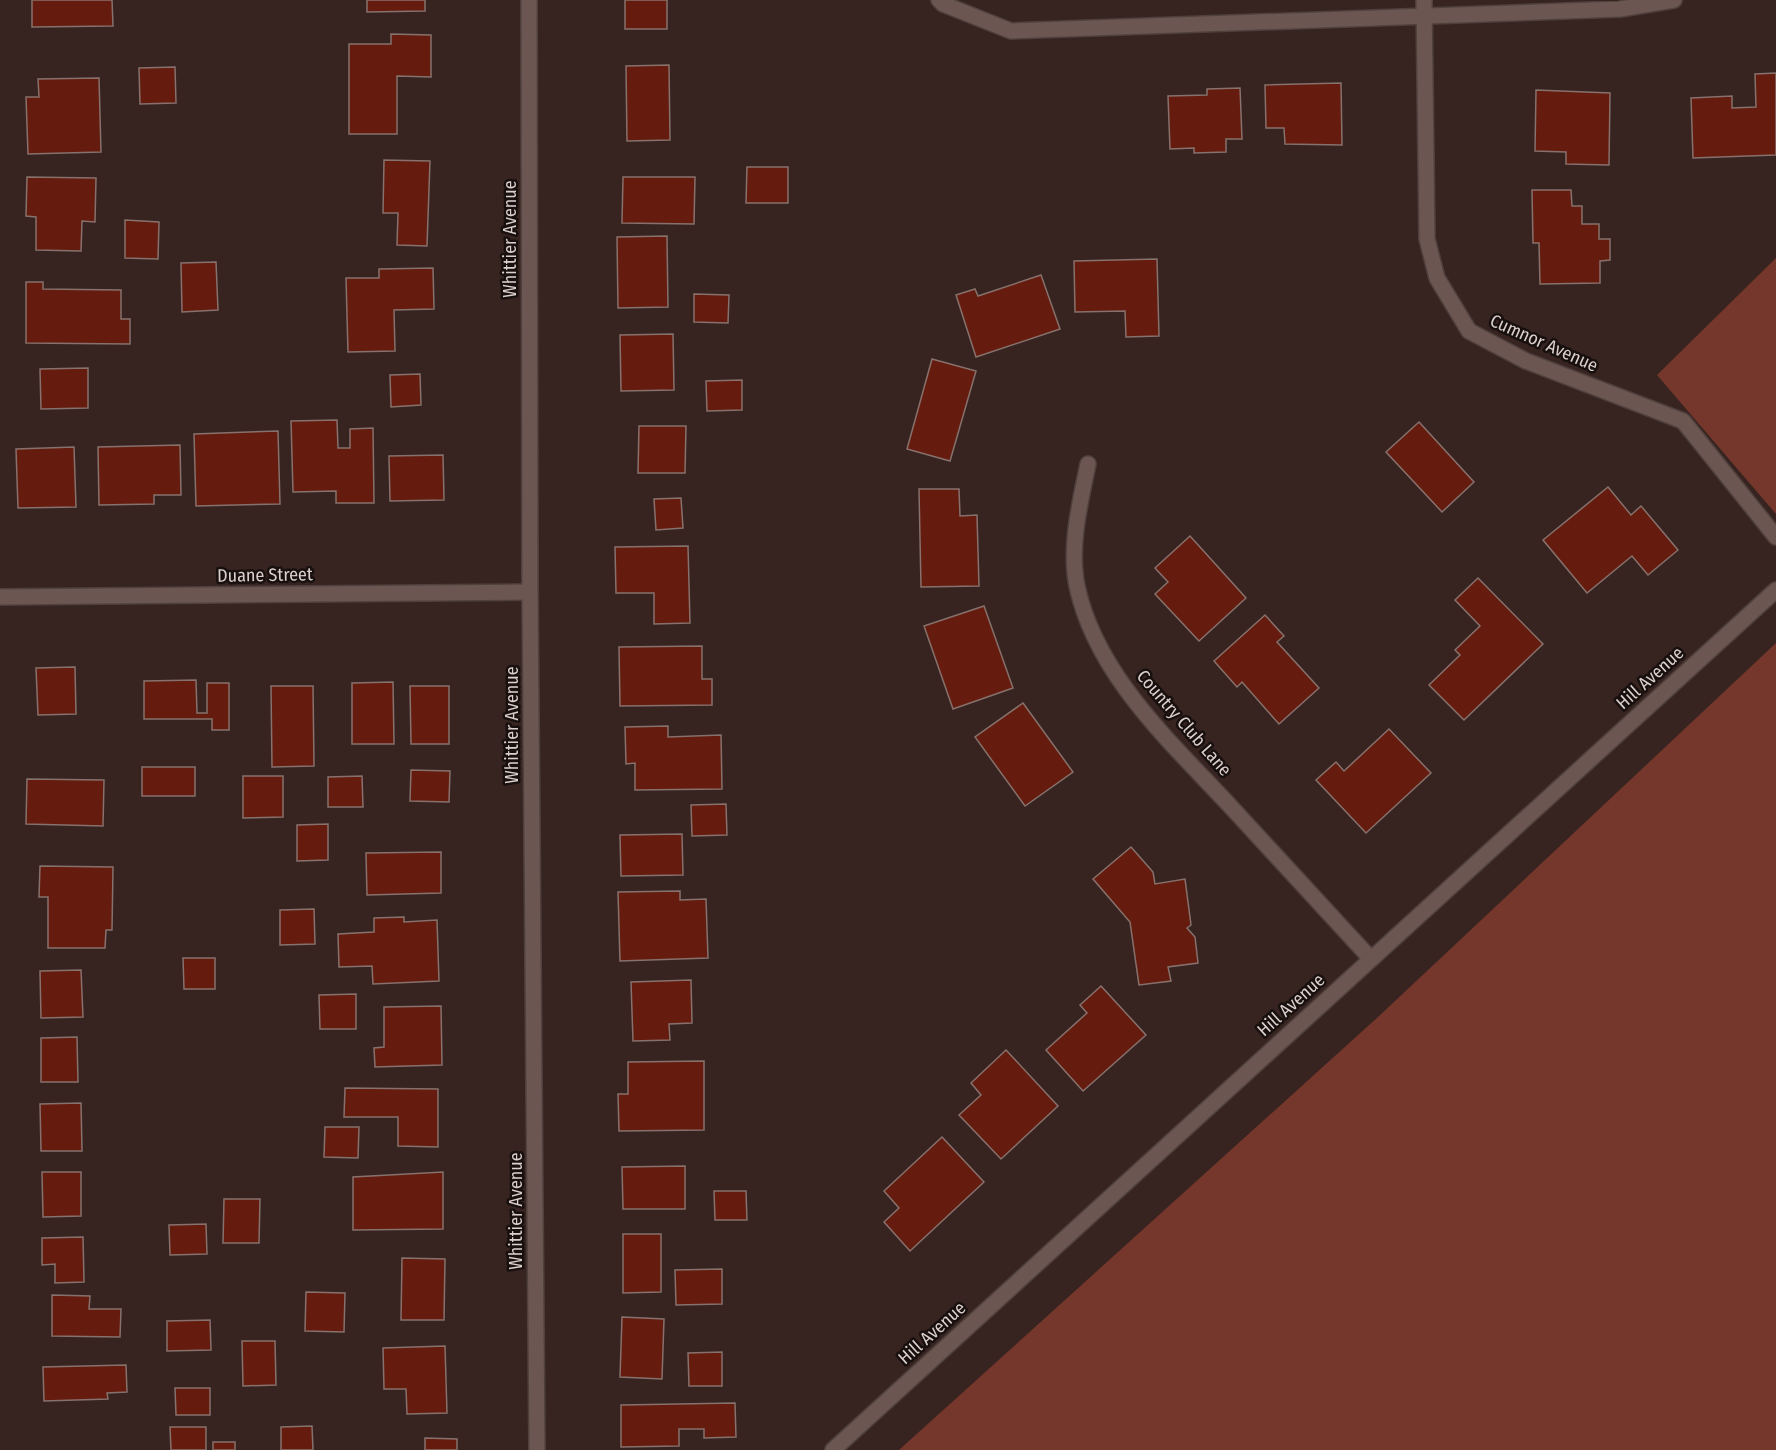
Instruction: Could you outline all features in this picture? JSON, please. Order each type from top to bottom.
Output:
[{"type":"street","name":"Whittier Avenue","points":[[529,0],[530,592],[537,1450]]},
{"type":"street","points":[[939,0],[943,4],[1011,31],[1424,8],[1620,9],[1674,0]]},
{"type":"street","name":"Cumnor Avenue","points":[[1424,8],[1427,239],[1437,278],[1469,331],[1526,361],[1683,421],[1776,537]]},
{"type":"street","name":"Country Club Lane","points":[[1088,464],[1079,508],[1075,559],[1077,586],[1089,624],[1110,664],[1159,729],[1371,959]]},
{"type":"street","name":"Hill Avenue","points":[[833,1450],[1776,590]]},
{"type":"street","name":"Duane Street","points":[[0,597],[530,592]]},
{"type":"shaded area","points":[[1776,258],[1776,514],[1657,375]]},
{"type":"shaded area","points":[[1776,643],[1776,1450],[899,1450],[1378,1017]]},
{"type":"building","points":[[32,0],[112,0],[113,26],[32,27]]},
{"type":"building","points":[[367,0],[425,0],[425,11],[367,12]]},
{"type":"building","points":[[625,0],[667,0],[667,29],[625,29]]},
{"type":"building","points":[[391,34],[431,35],[431,77],[397,76],[397,134],[349,134],[349,44],[391,44]]},
{"type":"building","points":[[669,65],[670,140],[627,141],[626,66]]},
{"type":"building","points":[[175,67],[176,103],[140,104],[139,68]]},
{"type":"building","points":[[1776,73],[1776,155],[1693,158],[1691,98],[1732,96],[1732,108],[1756,107],[1755,74]]},
{"type":"building","points":[[99,78],[101,152],[28,154],[26,97],[39,97],[38,79]]},
{"type":"building","points":[[1341,83],[1342,145],[1285,144],[1284,128],[1266,128],[1265,85]]},
{"type":"building","points":[[1240,88],[1242,139],[1226,139],[1226,152],[1194,153],[1194,148],[1170,149],[1168,96],[1207,95],[1207,89]]},
{"type":"building","points":[[1536,90],[1610,93],[1609,165],[1566,164],[1566,152],[1535,151]]},
{"type":"building","points":[[384,160],[430,161],[427,246],[397,245],[398,213],[383,213]]},
{"type":"building","points":[[747,167],[788,167],[788,203],[746,203]]},
{"type":"building","points":[[27,177],[96,178],[95,222],[82,221],[81,251],[36,250],[36,217],[26,216]]},
{"type":"building","points":[[623,177],[695,177],[694,224],[622,223]]},
{"type":"building","points":[[1532,190],[1571,190],[1572,206],[1582,206],[1582,224],[1599,224],[1599,239],[1610,239],[1610,260],[1600,261],[1600,283],[1540,284],[1539,243],[1533,243]]},
{"type":"building","points":[[125,220],[159,222],[158,259],[125,258]]},
{"type":"building","points":[[667,236],[668,307],[618,308],[617,237]]},
{"type":"building","points":[[1157,259],[1159,336],[1126,337],[1125,311],[1075,312],[1074,261]]},
{"type":"building","points":[[216,262],[218,310],[182,312],[181,263]]},
{"type":"building","points":[[433,268],[434,309],[394,310],[395,351],[348,352],[346,278],[379,278],[379,269]]},
{"type":"building","points":[[1041,275],[1060,329],[976,357],[956,295],[975,289],[978,296]]},
{"type":"building","points":[[26,282],[43,282],[43,289],[121,290],[121,319],[130,319],[130,344],[26,343]]},
{"type":"building","points":[[694,294],[729,295],[728,323],[694,322]]},
{"type":"building","points":[[673,334],[674,390],[621,391],[620,335]]},
{"type":"building","points":[[932,359],[976,371],[950,461],[907,449]]},
{"type":"building","points":[[88,368],[88,408],[41,409],[40,369]]},
{"type":"building","points":[[420,374],[421,405],[391,407],[390,375]]},
{"type":"building","points":[[742,380],[742,410],[707,411],[706,381]]},
{"type":"building","points":[[337,420],[338,448],[350,448],[350,429],[373,428],[374,503],[336,503],[336,491],[293,492],[291,421]]},
{"type":"building","points":[[1419,422],[1474,482],[1442,512],[1386,452]]},
{"type":"building","points":[[639,426],[686,426],[685,473],[638,473]]},
{"type":"building","points":[[278,431],[280,504],[196,506],[194,434]]},
{"type":"building","points":[[180,445],[181,495],[154,495],[154,504],[99,505],[98,447]]},
{"type":"building","points":[[74,447],[76,507],[18,508],[16,449]]},
{"type":"building","points":[[443,455],[444,500],[390,501],[389,456]]},
{"type":"building","points":[[1608,487],[1631,515],[1641,506],[1678,550],[1648,575],[1632,556],[1587,593],[1543,540]]},
{"type":"building","points":[[919,489],[959,489],[960,516],[977,515],[979,586],[921,587]]},
{"type":"building","points":[[681,498],[683,528],[656,530],[654,499]]},
{"type":"building","points":[[1190,536],[1246,598],[1199,641],[1155,594],[1168,582],[1155,568]]},
{"type":"building","points":[[688,546],[690,623],[654,624],[654,593],[616,593],[615,547]]},
{"type":"building","points":[[1478,578],[1543,644],[1464,720],[1429,685],[1460,655],[1455,650],[1480,626],[1455,600]]},
{"type":"building","points":[[984,606],[1013,688],[953,709],[924,626]]},
{"type":"building","points":[[1265,615],[1284,636],[1277,642],[1319,688],[1279,724],[1242,682],[1237,687],[1214,661]]},
{"type":"building","points":[[702,646],[702,679],[712,679],[712,705],[620,706],[619,647]]},
{"type":"building","points":[[75,667],[76,714],[38,715],[36,668]]},
{"type":"building","points":[[196,680],[197,713],[207,713],[207,683],[229,683],[229,730],[212,730],[212,719],[144,719],[144,681]]},
{"type":"building","points":[[393,682],[394,744],[352,744],[352,683]]},
{"type":"building","points":[[271,686],[313,686],[314,766],[272,767]]},
{"type":"building","points":[[410,686],[449,686],[449,744],[411,744]]},
{"type":"building","points":[[1023,703],[1073,772],[1025,806],[975,737]]},
{"type":"building","points":[[668,726],[668,737],[721,735],[722,789],[635,790],[635,763],[626,764],[625,727]]},
{"type":"building","points":[[1389,729],[1431,773],[1366,833],[1316,780],[1336,762],[1344,771]]},
{"type":"building","points":[[142,767],[195,767],[195,796],[142,796]]},
{"type":"building","points":[[411,770],[450,771],[449,802],[410,801]]},
{"type":"building","points":[[243,776],[283,776],[283,817],[243,818]]},
{"type":"building","points":[[362,776],[363,807],[328,807],[328,777]]},
{"type":"building","points":[[27,779],[104,780],[103,826],[26,824]]},
{"type":"building","points":[[726,804],[727,835],[692,836],[691,805]]},
{"type":"building","points":[[328,824],[328,860],[297,861],[297,825]]},
{"type":"building","points":[[682,834],[683,875],[621,876],[620,835]]},
{"type":"building","points":[[1131,847],[1153,872],[1155,884],[1185,879],[1191,925],[1187,928],[1195,937],[1198,963],[1168,967],[1171,981],[1139,985],[1130,922],[1093,879]]},
{"type":"building","points":[[441,852],[441,893],[367,895],[366,853]]},
{"type":"building","points":[[40,866],[113,867],[112,930],[106,930],[105,948],[48,948],[48,897],[39,897]]},
{"type":"building","points":[[680,891],[680,900],[706,899],[708,958],[620,961],[618,892]]},
{"type":"building","points":[[314,909],[315,944],[280,945],[280,910]]},
{"type":"building","points":[[404,917],[404,922],[437,920],[439,981],[373,984],[372,966],[339,967],[338,934],[374,932],[374,918]]},
{"type":"building","points":[[183,958],[215,958],[215,989],[184,989]]},
{"type":"building","points":[[81,970],[83,1017],[41,1018],[40,971]]},
{"type":"building","points":[[691,980],[692,1023],[669,1024],[670,1040],[633,1041],[631,982]]},
{"type":"building","points":[[1101,986],[1146,1035],[1083,1091],[1046,1050],[1087,1013],[1080,1005]]},
{"type":"building","points":[[356,994],[356,1029],[320,1029],[319,995]]},
{"type":"building","points":[[441,1006],[442,1065],[375,1067],[374,1048],[384,1047],[384,1007]]},
{"type":"building","points":[[77,1037],[78,1082],[41,1082],[41,1038]]},
{"type":"building","points":[[1006,1050],[1058,1106],[1001,1159],[959,1115],[981,1095],[971,1083]]},
{"type":"building","points":[[704,1061],[704,1130],[619,1131],[618,1094],[628,1094],[628,1062]]},
{"type":"building","points":[[345,1088],[438,1089],[438,1147],[398,1146],[398,1117],[344,1117]]},
{"type":"building","points":[[81,1103],[82,1151],[41,1151],[40,1104]]},
{"type":"building","points":[[325,1127],[359,1127],[358,1158],[324,1157]]},
{"type":"building","points":[[942,1137],[984,1182],[910,1251],[884,1222],[899,1208],[884,1191]]},
{"type":"building","points":[[685,1166],[685,1209],[623,1209],[622,1167]]},
{"type":"building","points":[[42,1172],[81,1172],[81,1216],[43,1217]]},
{"type":"building","points":[[443,1172],[443,1229],[353,1230],[353,1177]]},
{"type":"building","points":[[714,1191],[746,1191],[747,1220],[715,1220]]},
{"type":"building","points":[[224,1199],[260,1199],[259,1243],[223,1243]]},
{"type":"building","points":[[206,1224],[207,1254],[170,1255],[169,1225]]},
{"type":"building","points":[[623,1234],[661,1234],[661,1292],[623,1293]]},
{"type":"building","points":[[83,1237],[84,1282],[55,1283],[55,1264],[42,1265],[42,1238]]},
{"type":"building","points":[[402,1258],[445,1259],[444,1320],[401,1320]]},
{"type":"building","points":[[722,1269],[722,1304],[676,1305],[675,1270]]},
{"type":"building","points":[[306,1292],[345,1293],[344,1332],[305,1331]]},
{"type":"building","points":[[52,1295],[90,1296],[89,1309],[121,1309],[120,1337],[52,1336]]},
{"type":"building","points":[[622,1317],[664,1319],[662,1379],[620,1377]]},
{"type":"building","points":[[210,1320],[211,1350],[167,1351],[167,1321]]},
{"type":"building","points":[[242,1341],[275,1341],[276,1385],[243,1386]]},
{"type":"building","points":[[445,1346],[447,1413],[407,1414],[406,1389],[384,1389],[383,1348]]},
{"type":"building","points":[[722,1352],[722,1386],[689,1386],[688,1353]]},
{"type":"building","points":[[126,1365],[127,1392],[107,1393],[108,1399],[44,1401],[43,1367]]},
{"type":"building","points":[[175,1388],[210,1388],[210,1415],[176,1415]]},
{"type":"building","points":[[735,1403],[736,1437],[704,1438],[704,1429],[679,1429],[679,1446],[621,1447],[621,1405]]},
{"type":"building","points":[[312,1426],[313,1450],[281,1450],[281,1427]]},
{"type":"building","points":[[170,1427],[206,1427],[206,1450],[171,1450]]},
{"type":"building","points":[[425,1438],[457,1439],[457,1450],[425,1450]]},
{"type":"building","points":[[213,1442],[235,1442],[235,1450],[213,1450]]}]
